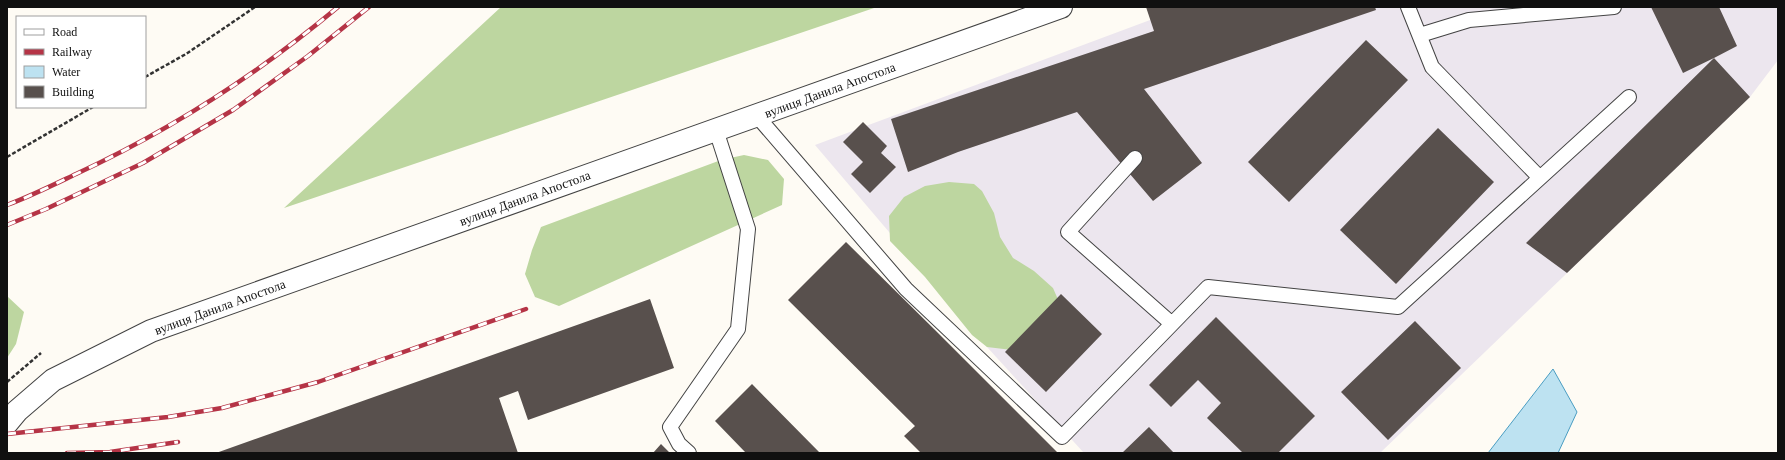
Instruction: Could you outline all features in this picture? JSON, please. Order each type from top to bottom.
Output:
[{"type":"street","name":"вулиця Данила Апостола","points":[[7,423],[17,410],[53,380],[151,331],[1061,7]]},
{"type":"lane","points":[[1408,7],[1432,67],[1540,178]]},
{"type":"lane","points":[[1420,35],[1469,20],[1614,7]]},
{"type":"lane","points":[[757,116],[906,289],[1062,437],[1208,287],[1398,307],[1629,97]]},
{"type":"lane","points":[[688,453],[679,444],[670,427],[738,329],[748,229],[716,130]]},
{"type":"lane","points":[[1135,158],[1068,232],[1172,324]]},
{"type":"path","points":[[146,76],[186,54],[255,7]]},
{"type":"path","points":[[7,157],[91,108]]},
{"type":"path","points":[[7,382],[41,353]]},
{"type":"shaded area","points":[[1185,7],[1778,7],[1778,60],[1750,97],[1380,453],[1084,453],[987,347],[815,145]]},
{"type":"green space","points":[[501,7],[877,7],[284,208]]},
{"type":"green space","points":[[744,155],[768,160],[784,179],[782,205],[559,306],[535,297],[525,274],[541,227],[721,160]]},
{"type":"green space","points":[[949,182],[974,184],[982,191],[994,213],[1000,237],[1013,258],[1034,271],[1053,288],[1063,311],[1012,350],[987,347],[972,335],[925,277],[890,241],[889,216],[904,197],[925,186]]},
{"type":"green space","points":[[7,296],[24,312],[16,344],[7,358]]},
{"type":"water","points":[[1553,369],[1577,412],[1558,453],[1488,453]]},
{"type":"building","points":[[1146,7],[1375,7],[1376,10],[1144,89],[1202,163],[1153,201],[1077,112],[958,152],[908,172],[891,119],[1154,31]]},
{"type":"building","points":[[1651,7],[1719,7],[1737,46],[1683,73]]},
{"type":"building","points":[[1366,40],[1408,80],[1289,202],[1248,162]]},
{"type":"building","points":[[1714,58],[1750,97],[1567,273],[1526,243]]},
{"type":"building","points":[[863,122],[887,146],[881,153],[896,167],[870,193],[851,174],[863,162],[843,142]]},
{"type":"building","points":[[1438,128],[1494,182],[1396,284],[1340,230]]},
{"type":"building","points":[[846,242],[1058,453],[921,453],[904,436],[915,426],[788,300]]},
{"type":"building","points":[[1061,294],[1102,334],[1046,392],[1005,352]]},
{"type":"building","points":[[650,299],[674,368],[528,420],[518,391],[499,398],[518,453],[216,453]]},
{"type":"building","points":[[1216,317],[1315,416],[1278,453],[1243,453],[1207,418],[1221,403],[1198,380],[1171,407],[1149,385]]},
{"type":"building","points":[[1415,321],[1461,368],[1388,440],[1341,392]]},
{"type":"building","points":[[752,384],[820,453],[746,453],[715,421]]},
{"type":"building","points":[[1149,427],[1174,453],[1122,453]]},
{"type":"building","points":[[661,444],[670,453],[653,453]]},
{"type":"railway","points":[[7,205],[111,157],[180,119],[245,78],[308,32],[338,7]]},
{"type":"railway","points":[[7,225],[46,209],[143,163],[233,110],[308,56],[369,7]]},
{"type":"railway","points":[[7,434],[168,417],[222,408],[318,382],[526,309]]},
{"type":"railway","points":[[67,453],[110,452],[178,442]]}]
